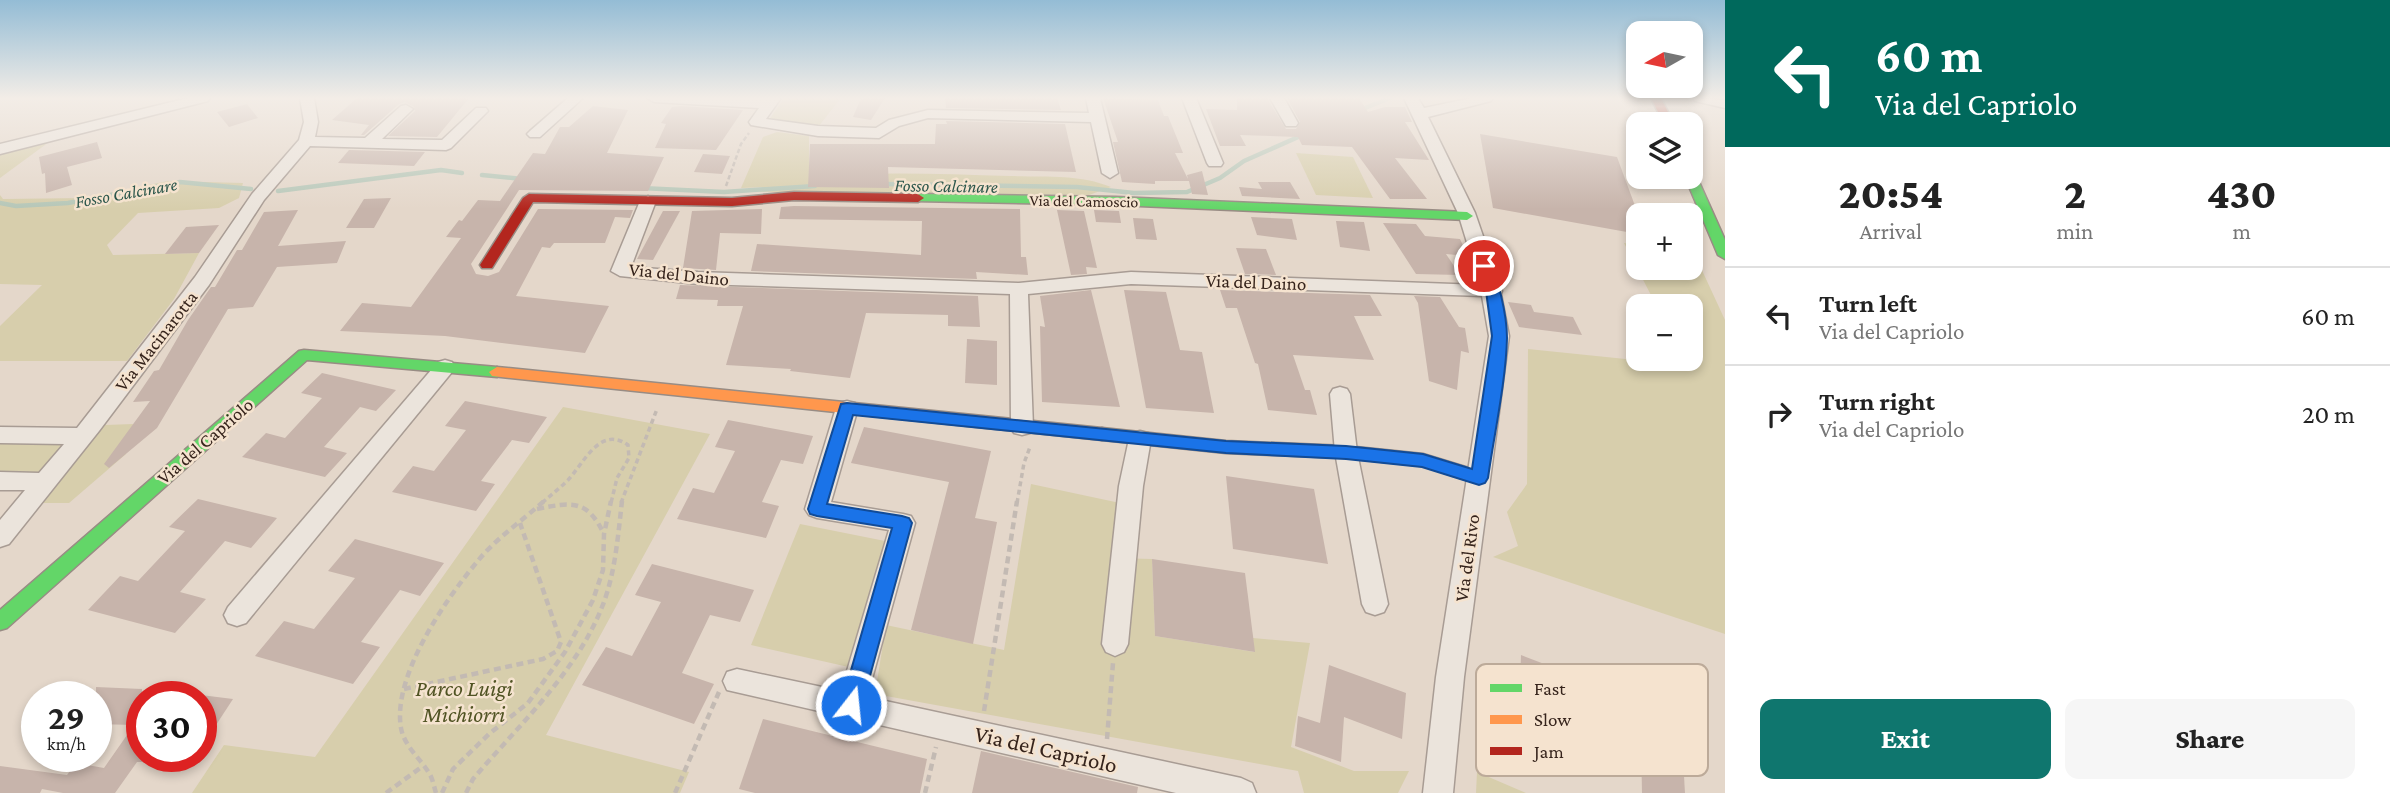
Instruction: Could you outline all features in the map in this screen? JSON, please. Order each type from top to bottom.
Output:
[{"type":"street","points":[[0,149],[55,135]]},
{"type":"street","points":[[307,135],[306,141],[446,145],[456,135]]},
{"type":"street","points":[[371,141],[378,135]]},
{"type":"street","points":[[1101,135],[1110,173]]},
{"type":"street","points":[[1204,135],[1215,163]]},
{"type":"street","name":"Via del Rivo","points":[[1431,135],[1448,167],[1493,291],[1499,336],[1435,790]]},
{"type":"street","name":"Via Macinarotta","points":[[0,537],[202,281],[258,197],[306,141]]},
{"type":"street","points":[[1696,189],[1725,255]]},
{"type":"street","name":"Via del Camoscio","points":[[487,265],[529,198],[732,202],[794,196],[1088,200],[1466,216]]},
{"type":"street","name":"Via del Daino","points":[[648,201],[620,271],[698,278],[1019,289],[1130,278],[1493,291]]},
{"type":"street","points":[[1019,289],[1030,428]]},
{"type":"street","name":"Via del Capriolo","points":[[0,622],[304,355],[445,367],[1140,439],[1226,447],[1346,452],[1423,460],[1479,478]]},
{"type":"street","points":[[237,615],[445,367]]},
{"type":"street","points":[[1340,394],[1346,452],[1376,604]]},
{"type":"street","points":[[847,408],[817,509],[902,523],[851,705]]},
{"type":"street","points":[[0,435],[82,436]]},
{"type":"street","points":[[1115,644],[1131,486],[1140,439]]},
{"type":"street","points":[[0,481],[45,482]]},
{"type":"street","name":"Via del Capriolo","points":[[737,681],[1241,793]]},
{"type":"path","points":[[726,186],[741,144],[747,135]]},
{"type":"path","points":[[466,793],[473,779],[577,657],[603,606],[617,546],[622,497],[648,426]]},
{"type":"path","points":[[981,734],[998,613],[1030,428]]},
{"type":"path","points":[[436,793],[430,774],[409,747],[401,730],[400,712],[404,689],[426,632],[478,560],[568,480],[596,445],[607,439],[621,440],[628,445],[629,458],[617,478],[604,534],[603,569],[593,600],[565,652],[528,703],[489,734],[453,769],[442,793]]},
{"type":"path","points":[[535,509],[576,503],[587,507],[596,516],[604,534]]},
{"type":"path","points":[[404,689],[543,659],[557,651],[561,642],[520,523]]},
{"type":"path","points":[[1105,762],[1115,644]]},
{"type":"path","points":[[557,651],[565,652]]},
{"type":"path","points":[[675,793],[720,687],[737,681]]},
{"type":"path","points":[[925,793],[941,725]]},
{"type":"path","points":[[386,793],[424,765]]},
{"type":"green space","points":[[809,136],[809,177],[884,174],[1049,176],[1087,180],[1111,187],[1089,195],[759,192],[763,187],[741,188],[763,137]]},
{"type":"green space","points":[[49,142],[0,178],[0,151]]},
{"type":"green space","points":[[1296,153],[1353,157],[1373,198],[1316,195]]},
{"type":"green space","points":[[168,181],[243,183],[239,198],[219,208],[138,213],[107,245],[113,255],[199,253],[174,299],[127,361],[0,361],[0,326],[42,285],[0,284],[0,195],[3,199],[85,198]]},
{"type":"green space","points":[[1703,272],[1725,320],[1725,634],[1493,557],[1518,546],[1507,512],[1527,484],[1528,349],[1626,359],[1626,371],[1703,371],[1703,294],[1650,294],[1643,280],[1703,280]]},
{"type":"green space","name":"Parco Luigi Michiorri","points":[[563,407],[710,434],[546,735],[689,772],[680,793],[192,793],[206,772],[217,772],[217,756],[224,745],[315,757]]},
{"type":"green space","points":[[133,424],[126,454],[69,503],[43,503],[105,425]]},
{"type":"green space","points":[[0,442],[64,442],[37,476],[0,476]]},
{"type":"green space","points":[[1031,484],[1120,503],[1114,558],[1152,559],[1155,636],[1254,652],[1253,638],[1310,643],[1291,747],[1354,771],[1409,771],[1398,793],[1304,793],[1298,771],[875,694],[886,625],[1004,650]]},
{"type":"green space","points":[[800,524],[890,542],[853,668],[751,645]]},
{"type":"green space","points":[[1477,776],[1486,776],[1526,793],[1476,793]]},
{"type":"building","points":[[389,135],[439,135],[437,137]]},
{"type":"building","points":[[556,135],[616,135],[607,153],[664,157],[648,191],[519,190],[471,264],[476,274],[488,276],[499,272],[538,209],[633,210],[630,218],[615,217],[605,243],[554,243],[550,248],[542,247],[516,296],[609,306],[585,353],[445,336],[340,331],[362,303],[411,307],[461,238],[446,237],[459,220],[462,221],[478,200],[500,201],[533,153],[545,154]]},
{"type":"building","points":[[661,135],[726,135],[716,150],[655,148]]},
{"type":"building","points":[[935,135],[1068,135],[1076,172],[888,167],[889,188],[808,187],[810,144],[935,144]]},
{"type":"building","points":[[1116,135],[1176,135],[1183,153],[1175,153],[1188,179],[1187,175],[1202,171],[1208,195],[1192,194],[1189,181],[1155,181],[1155,184],[1122,182],[1113,142],[1118,142]]},
{"type":"building","points":[[1216,135],[1240,135],[1246,146],[1220,146]]},
{"type":"building","points":[[1240,135],[1413,135],[1429,160],[1395,158],[1427,199],[1390,199],[1352,147],[1302,145],[1298,137]]},
{"type":"building","points":[[1480,135],[1617,157],[1626,189],[1629,189],[1634,203],[1626,203],[1626,232],[1493,208]]},
{"type":"building","points":[[97,142],[102,158],[67,167],[72,185],[46,193],[45,173],[42,174],[39,157]]},
{"type":"building","points":[[349,150],[425,152],[414,166],[338,163]]},
{"type":"building","points":[[703,154],[730,156],[722,174],[694,172]]},
{"type":"building","points":[[1258,182],[1290,182],[1300,199],[1242,196],[1239,187],[1262,189]]},
{"type":"building","points":[[391,198],[374,228],[346,228],[364,199]]},
{"type":"building","points":[[781,207],[1020,209],[1021,257],[1026,257],[1028,275],[976,272],[977,279],[751,271],[757,244],[921,255],[922,221],[779,219]]},
{"type":"building","points":[[762,209],[761,234],[720,233],[716,270],[683,268],[692,211]]},
{"type":"building","points":[[298,210],[278,246],[346,241],[337,263],[277,267],[253,307],[228,309],[157,428],[109,468],[104,464],[150,401],[133,402],[154,371],[159,370],[188,320],[211,287],[215,287],[237,250],[242,250],[264,212]]},
{"type":"building","points":[[1057,210],[1084,211],[1097,268],[1086,267],[1087,274],[1071,275]]},
{"type":"building","points":[[1094,210],[1119,211],[1121,223],[1096,222]]},
{"type":"building","points":[[663,211],[680,211],[653,260],[637,259]]},
{"type":"building","points":[[1251,217],[1292,219],[1297,240],[1257,235]]},
{"type":"building","points":[[1133,218],[1153,219],[1157,240],[1136,239]]},
{"type":"building","points":[[1336,221],[1364,222],[1370,251],[1340,247]]},
{"type":"building","points":[[1383,223],[1416,224],[1425,236],[1460,239],[1468,256],[1446,254],[1460,275],[1416,274]]},
{"type":"building","points":[[219,225],[199,253],[165,254],[186,227]]},
{"type":"building","points":[[1236,248],[1266,249],[1276,275],[1245,274]]},
{"type":"building","points":[[680,285],[978,296],[980,327],[948,326],[948,315],[866,313],[850,378],[790,371],[791,369],[726,365],[743,306],[717,306],[718,300],[676,299]]},
{"type":"building","points":[[1091,290],[1120,407],[1042,402],[1040,326],[1045,327],[1040,296]]},
{"type":"building","points":[[1124,290],[1166,292],[1180,350],[1202,352],[1214,413],[1146,408]]},
{"type":"building","points":[[1220,290],[1370,295],[1382,316],[1354,316],[1374,360],[1293,355],[1305,390],[1310,390],[1317,415],[1268,410],[1258,364],[1255,363],[1237,308],[1226,308]]},
{"type":"building","points":[[1414,296],[1440,297],[1459,327],[1465,328],[1469,353],[1461,351],[1457,390],[1429,381],[1418,303]]},
{"type":"building","points":[[1508,302],[1531,305],[1534,312],[1573,317],[1582,335],[1519,327]]},
{"type":"building","points":[[967,339],[997,341],[997,385],[965,383]]},
{"type":"building","points":[[322,373],[396,390],[376,411],[360,407],[324,447],[347,453],[325,477],[242,457],[266,433],[285,438],[322,398],[301,393]]},
{"type":"building","points":[[465,401],[547,417],[529,443],[512,440],[481,481],[495,484],[476,511],[392,492],[413,466],[434,471],[466,430],[445,426]]},
{"type":"building","points":[[728,420],[813,436],[803,464],[781,460],[762,502],[779,506],[766,538],[677,519],[693,488],[714,493],[735,451],[715,447]]},
{"type":"building","points":[[864,427],[991,451],[975,518],[997,522],[973,644],[911,630],[949,482],[851,463]]},
{"type":"building","points":[[1226,476],[1314,489],[1328,564],[1233,549]]},
{"type":"building","points":[[198,499],[277,518],[251,548],[225,541],[180,592],[206,599],[175,633],[88,610],[120,576],[138,581],[185,531],[169,527]]},
{"type":"building","points":[[355,539],[444,563],[420,596],[400,590],[361,642],[380,647],[353,684],[255,656],[284,621],[314,629],[355,578],[328,571]]},
{"type":"building","points":[[1152,559],[1245,573],[1255,652],[1155,636]]},
{"type":"building","points":[[652,564],[754,590],[740,622],[710,615],[682,673],[714,684],[694,724],[582,685],[606,647],[632,656],[661,602],[635,595]]},
{"type":"building","points":[[1521,655],[1545,664],[1521,664]]},
{"type":"building","points":[[1329,665],[1406,693],[1402,739],[1344,717],[1341,762],[1295,746],[1298,716],[1320,723]]},
{"type":"building","points":[[112,688],[126,688],[126,725],[112,724]]},
{"type":"building","points":[[217,697],[233,699],[217,724]]},
{"type":"building","points":[[763,719],[927,759],[920,793],[755,793],[739,789]]},
{"type":"building","points":[[126,736],[126,772],[130,772],[115,793],[63,793],[42,789],[40,793],[0,793],[0,766],[21,769],[21,772],[67,775],[69,772],[112,772],[112,757]]},
{"type":"building","points":[[981,751],[1138,787],[1137,793],[972,793]]},
{"type":"building","points":[[1642,776],[1684,776],[1685,793],[1642,793]]},
{"type":"waterway","name":"Fosso Calcinare","points":[[882,184],[1077,187],[1134,193],[1187,192],[1220,178],[1244,161],[1303,135]]},
{"type":"waterway","name":"Fosso Calcinare","points":[[278,191],[441,170],[462,173]]},
{"type":"waterway","name":"Fosso Calcinare","points":[[482,175],[522,179]]},
{"type":"waterway","name":"Fosso Calcinare","points":[[0,203],[16,206],[68,203],[180,182],[251,189]]},
{"type":"waterway","name":"Fosso Calcinare","points":[[641,188],[724,192],[815,186]]},
{"type":"traffic: fast","points":[[1696,189],[1725,255]]},
{"type":"traffic: fast","points":[[918,198],[1116,201],[1467,216]]},
{"type":"traffic: fast","points":[[0,622],[304,355],[497,372]]},
{"type":"traffic: fast","points":[[1102,434],[1226,447],[1346,452],[1423,460],[1479,478]]},
{"type":"traffic: slow","points":[[497,372],[1102,434]]},
{"type":"traffic: jam","points":[[487,265],[529,198],[732,202],[794,196],[918,198]]},
{"type":"route","points":[[851,705],[902,523],[817,509],[847,408],[1226,447],[1346,452],[1423,460],[1479,478],[1499,336],[1493,291],[1484,266]]}]
